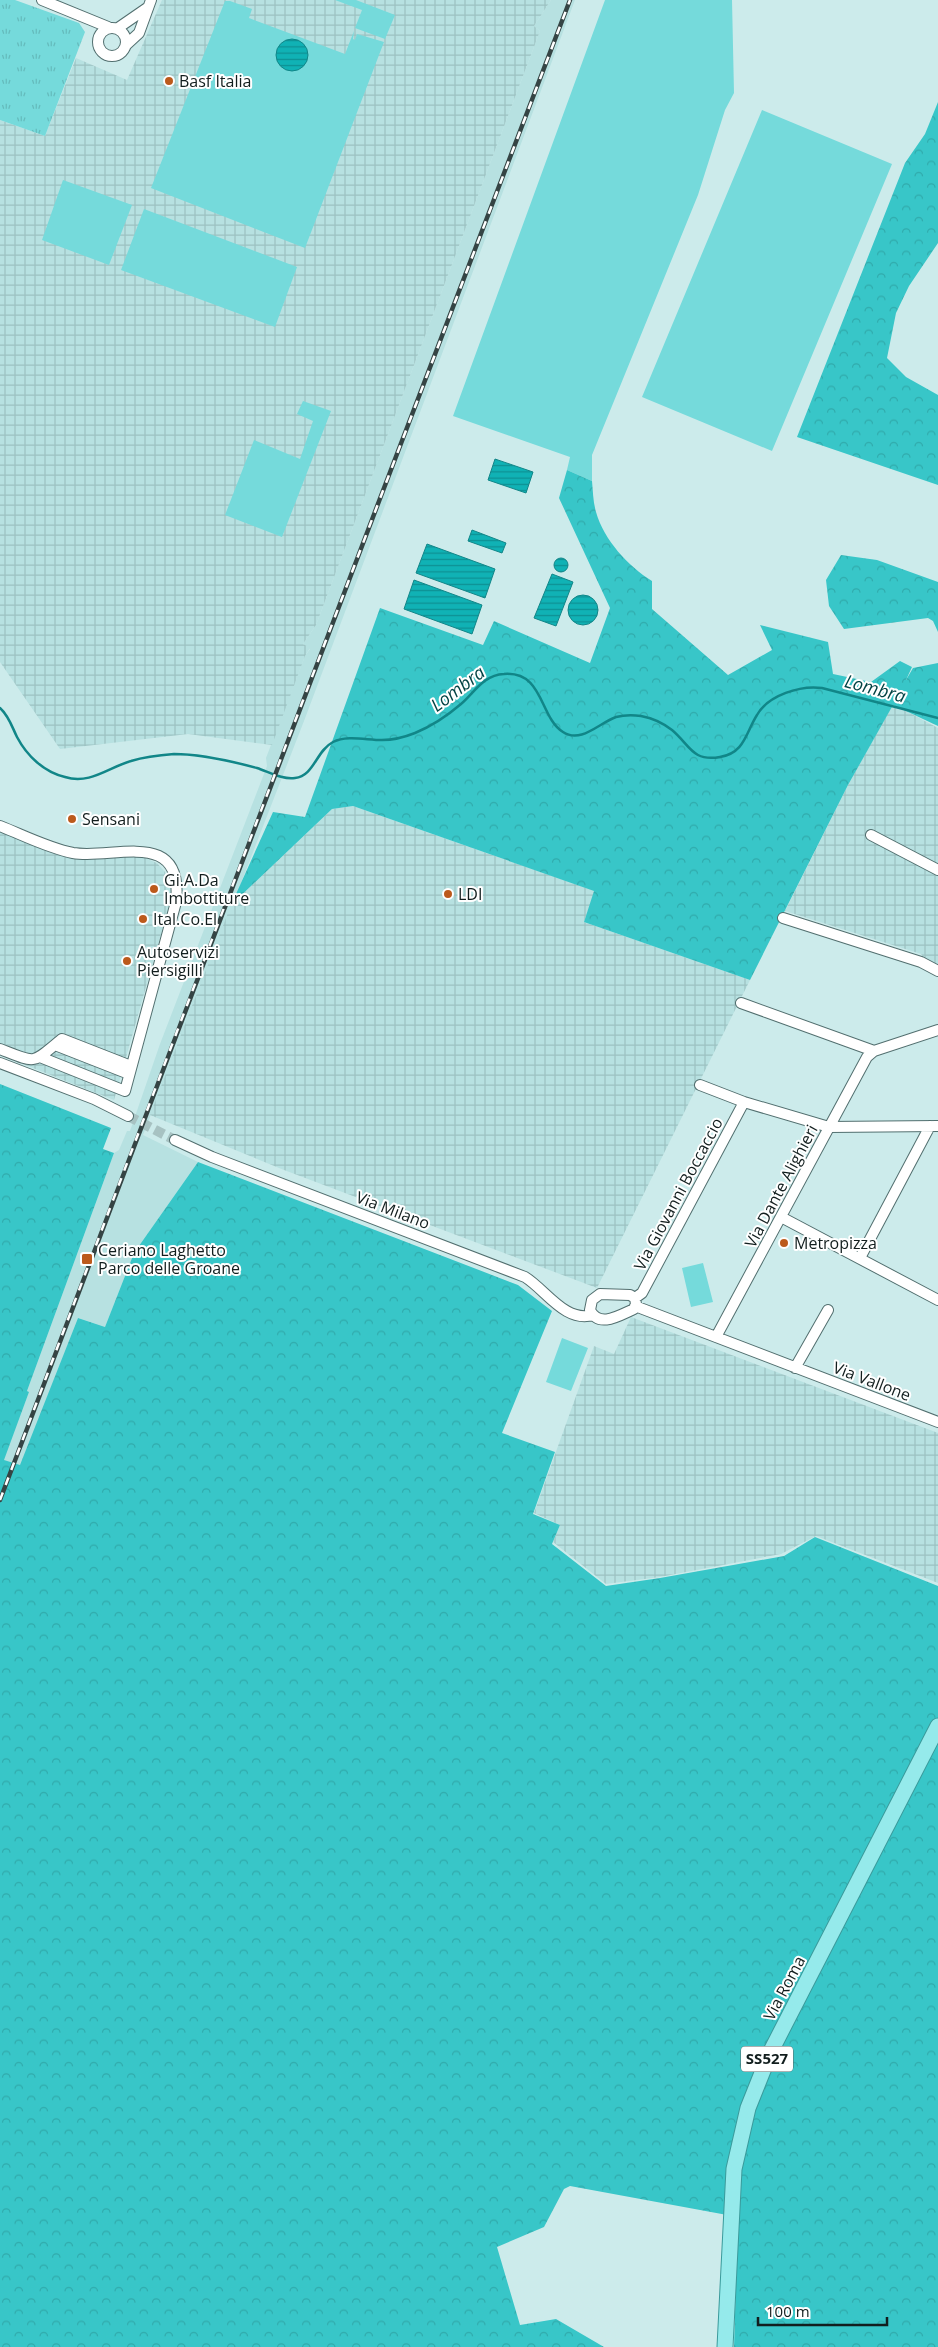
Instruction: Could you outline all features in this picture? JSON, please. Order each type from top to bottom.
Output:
[{"type":"main road","name":"Via Roma","points":[[725,2347],[734,2169],[748,2108],[770,2053],[938,1726]]},
{"type":"street","points":[[42,0],[113,28],[125,35],[126,45]]},
{"type":"street","points":[[83,16],[98,36],[98,46],[104,54],[114,56],[119,54],[139,33],[149,4]]},
{"type":"street","points":[[98,36],[149,4]]},
{"type":"street","points":[[0,826],[74,853],[132,850],[151,854],[163,860],[172,869],[178,884],[176,902],[125,1091],[40,1057]]},
{"type":"street","points":[[871,836],[938,870]]},
{"type":"street","points":[[783,918],[921,962],[938,971]]},
{"type":"street","points":[[741,1003],[874,1051],[938,1030]]},
{"type":"street","points":[[0,1049],[30,1061],[40,1057],[55,1045],[130,1070]]},
{"type":"street","name":"Via Dante Alighieri","points":[[716,1337],[863,1064],[874,1051]]},
{"type":"street","points":[[0,1063],[94,1098],[128,1116]]},
{"type":"street","points":[[700,1085],[744,1102],[829,1127],[934,1126],[860,1258]]},
{"type":"street","name":"Via Giovanni Boccaccio","points":[[635,1302],[642,1293],[744,1102]]},
{"type":"street","name":"Via Milano","points":[[174,1140],[212,1157],[525,1277],[537,1285],[569,1314],[578,1317],[593,1315],[597,1319],[607,1320],[635,1302]]},
{"type":"street","points":[[781,1217],[938,1300]]},
{"type":"street","points":[[593,1315],[590,1305],[592,1300],[600,1294],[630,1295],[635,1302],[716,1337]]},
{"type":"street","points":[[796,1368],[828,1310]]},
{"type":"street","name":"Via Vallone","points":[[716,1337],[938,1422]]},
{"type":"shaded area","points":[[162,0],[551,0],[534,26],[540,31],[316,625],[303,644],[310,648],[305,656],[272,745],[188,734],[60,749],[0,662],[0,120],[45,136],[76,58],[127,80]]},
{"type":"shaded area","points":[[551,0],[575,0],[304,721],[143,1135],[198,1162],[134,1253],[105,1327],[78,1318],[0,1519],[0,1469],[29,1392],[27,1391],[114,1153],[119,1150],[127,1131],[130,1131],[160,1044],[267,766],[266,758],[305,656],[310,649],[303,644],[316,625],[540,31],[534,26]]},
{"type":"shaded area","points":[[292,39],[304,43],[308,55],[304,67],[292,71],[280,67],[276,55],[280,43]]},
{"type":"shaded area","points":[[495,459],[533,472],[526,493],[488,480]]},
{"type":"shaded area","points":[[472,530],[506,543],[502,553],[468,541]]},
{"type":"shaded area","points":[[427,544],[495,569],[485,598],[416,573]]},
{"type":"shaded area","points":[[558,558],[564,558],[568,565],[564,572],[558,572],[554,568],[554,562]]},
{"type":"shaded area","points":[[552,574],[573,582],[556,626],[534,618]]},
{"type":"shaded area","points":[[414,580],[482,605],[472,634],[404,609]]},
{"type":"shaded area","points":[[583,595],[594,599],[598,610],[594,621],[583,625],[572,621],[568,610],[572,599]]},
{"type":"shaded area","points":[[893,704],[938,728],[938,965],[921,954],[785,911],[848,785]]},
{"type":"shaded area","points":[[353,806],[595,891],[584,922],[750,980],[597,1288],[284,1170],[150,1115],[231,905],[332,809]]},
{"type":"shaded area","points":[[0,830],[70,855],[118,855],[145,858],[157,863],[165,872],[172,895],[114,1100],[0,1055]]},
{"type":"shaded area","points":[[631,1317],[938,1433],[938,1583],[816,1536],[781,1554],[660,1577],[606,1584],[553,1542],[560,1525],[534,1513],[594,1346],[614,1354]]},
{"type":"green space","points":[[0,0],[15,0],[79,23],[85,32],[45,136],[0,120]]},
{"type":"green space","points":[[335,0],[356,0],[395,15],[385,39],[355,28],[362,10]]},
{"type":"green space","points":[[605,0],[732,0],[734,93],[725,110],[698,195],[592,455],[592,481],[567,470],[570,457],[453,416]]},
{"type":"green space","points":[[225,1],[252,9],[249,18],[345,54],[354,31],[353,39],[355,40],[357,34],[384,42],[305,248],[151,188]]},
{"type":"green space","points":[[938,102],[938,243],[909,286],[896,313],[887,358],[906,377],[938,395],[938,485],[797,437],[905,163],[925,134]]},
{"type":"green space","points":[[762,110],[892,164],[772,451],[642,397]]},
{"type":"green space","points":[[63,180],[132,205],[109,265],[42,240]]},
{"type":"green space","points":[[144,209],[297,267],[275,327],[121,270]]},
{"type":"green space","points":[[303,401],[331,411],[282,537],[225,515],[254,440],[300,459],[313,421],[297,414]]},
{"type":"green space","points":[[567,470],[592,481],[595,508],[611,542],[634,568],[652,581],[652,609],[728,675],[772,650],[760,625],[828,642],[833,674],[871,682],[900,661],[912,667],[906,680],[913,668],[938,663],[938,726],[893,705],[848,785],[750,980],[584,922],[594,891],[353,806],[332,809],[231,905],[273,812],[305,817],[380,608],[483,645],[494,621],[590,663],[610,608],[559,498]]},
{"type":"green space","points":[[841,555],[877,560],[938,582],[938,632],[933,621],[928,618],[844,629],[829,606],[826,580]]},
{"type":"green space","points":[[0,1084],[111,1128],[103,1149],[114,1153],[27,1391],[29,1392],[4,1460],[20,1465],[78,1318],[105,1327],[134,1253],[198,1162],[518,1285],[552,1311],[502,1433],[555,1452],[533,1514],[560,1525],[552,1544],[606,1586],[784,1556],[815,1537],[938,1586],[938,2347],[734,2347],[738,2217],[570,2186],[564,2189],[544,2227],[497,2247],[520,2325],[556,2319],[604,2347],[0,2347]]},
{"type":"green space","points":[[703,1263],[713,1302],[691,1307],[682,1268]]},
{"type":"green space","points":[[562,1338],[588,1348],[571,1391],[546,1382]]},
{"type":"waterway","name":"Lombra","points":[[0,708],[8,718],[21,744],[31,757],[57,775],[74,779],[91,777],[136,760],[174,754],[216,758],[257,768],[281,777],[295,778],[307,773],[327,746],[333,742],[350,738],[382,740],[415,733],[450,713],[490,677],[504,674],[517,675],[527,680],[540,696],[555,725],[570,735],[583,734],[616,717],[628,715],[641,716],[665,725],[697,755],[711,758],[728,755],[735,751],[744,741],[757,715],[769,702],[786,693],[805,688],[822,688],[938,718]]},
{"type":"tunnel","points":[[128,1116],[175,1140]]},
{"type":"railway","points":[[0,1500],[570,0]]},
{"type":"place","name":"Basf Italia","points":[[169,81]]},
{"type":"place","name":"Sensani","points":[[72,819]]},
{"type":"place","name":"Gi.A.Da Imbottiture","points":[[154,889]]},
{"type":"place","name":"LDI","points":[[448,894]]},
{"type":"place","name":"Ital.Co.El","points":[[143,919]]},
{"type":"place","name":"Autoservizi Piersigilli","points":[[127,961]]},
{"type":"place","name":"Metropizza","points":[[784,1243]]},
{"type":"place","name":"Ceriano Laghetto Parco delle Groane","points":[[87,1259]]}]
